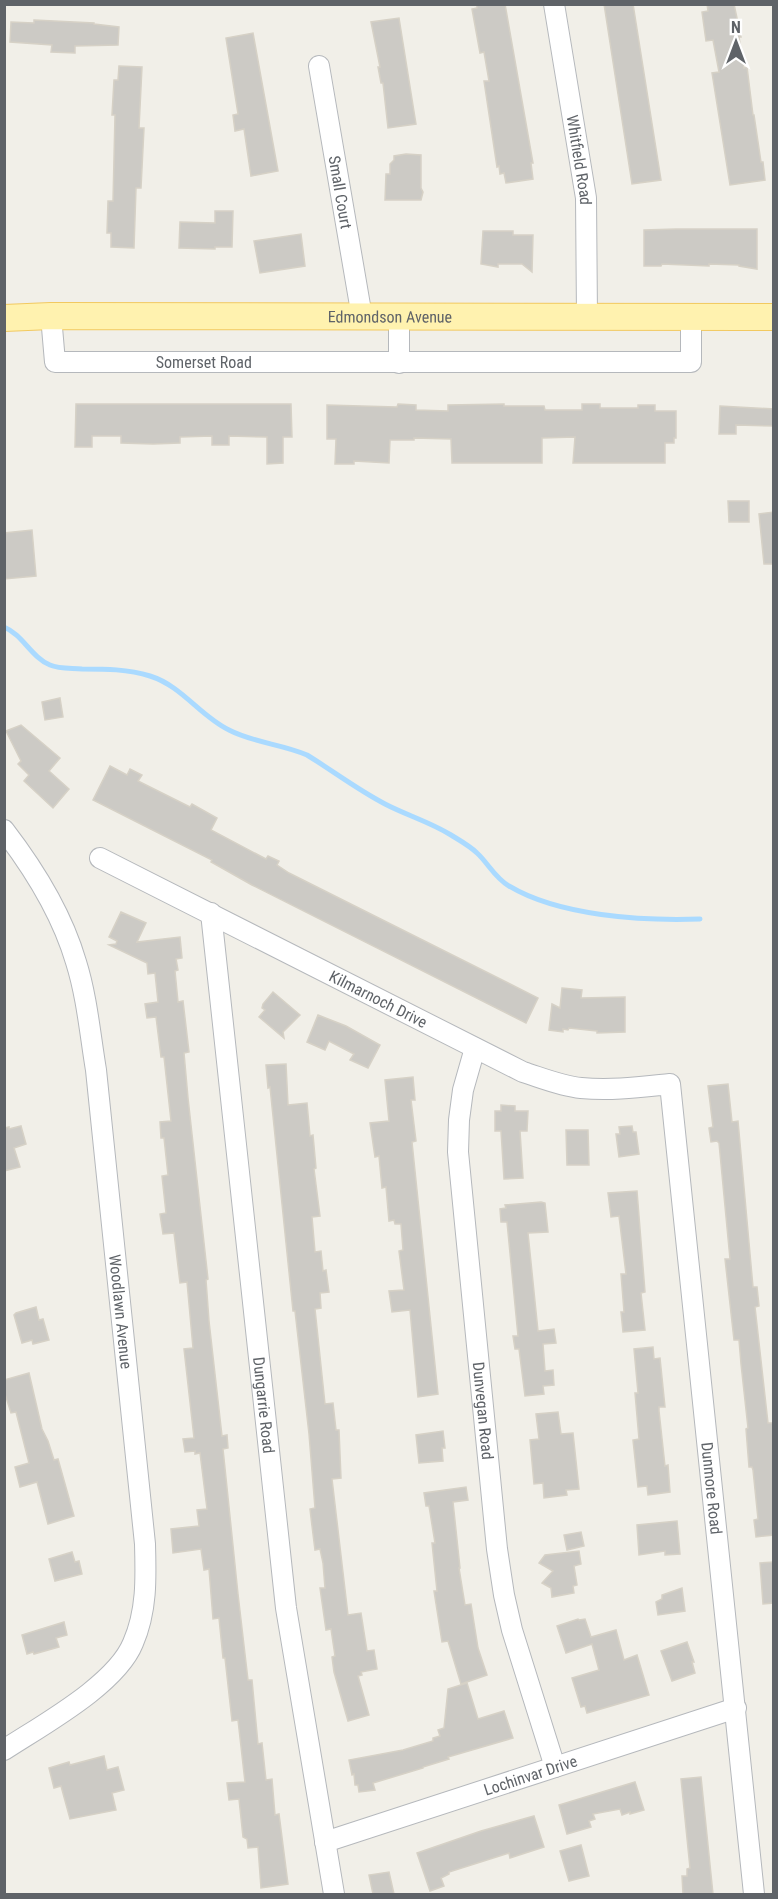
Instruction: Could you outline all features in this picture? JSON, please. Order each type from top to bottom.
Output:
[{"type":"main road","name":"Edmondson Avenue","points":[[4,318],[51,316],[774,317]]},
{"type":"street","name":"Whitfield Road","points":[[554,4],[586,198],[587,317]]},
{"type":"street","name":"Small Court","points":[[319,66],[362,317]]},
{"type":"street","name":"Somerset Road","points":[[51,316],[55,362],[399,363],[691,362],[691,317]]},
{"type":"street","points":[[399,317],[399,363]]},
{"type":"street","name":"Woodlawn Avenue","points":[[4,830],[35,873],[58,918],[76,962],[87,1013],[96,1070],[145,1544],[146,1585],[142,1614],[133,1645],[118,1665],[95,1689],[4,1750]]},
{"type":"street","name":"Kilmarnoch Drive","points":[[100,858],[523,1072],[580,1088],[613,1089],[670,1084]]},
{"type":"street","name":"Dungarrie Road","points":[[211,913],[276,1531],[286,1608],[334,1894]]},
{"type":"street","name":"Dunvegan Road","points":[[475,1048],[463,1090],[458,1152],[497,1549],[512,1630],[555,1767]]},
{"type":"street","name":"Dunmore Road","points":[[670,1084],[754,1894]]},
{"type":"street","name":"Lochinvar Drive","points":[[325,1842],[736,1708]]},
{"type":"building","points":[[477,4],[505,4],[533,163],[531,163],[533,179],[506,183],[504,173],[500,174],[499,166],[497,167],[484,81],[489,81],[484,52],[480,53],[472,9],[477,8]]},
{"type":"building","points":[[604,4],[633,4],[661,180],[632,184]]},
{"type":"building","points":[[707,4],[734,4],[741,37],[739,37],[744,68],[747,67],[765,180],[730,185],[712,73],[719,72],[713,40],[706,41],[702,12],[708,11]]},
{"type":"building","points":[[399,18],[416,124],[388,128],[383,83],[381,83],[371,22]]},
{"type":"building","points":[[34,20],[94,23],[119,27],[118,45],[75,46],[75,53],[51,52],[52,45],[10,42],[11,22],[34,23]]},
{"type":"building","points":[[253,33],[278,171],[251,176],[244,129],[235,131],[233,115],[238,114],[226,38]]},
{"type":"building","points":[[119,66],[142,67],[139,128],[144,128],[141,188],[136,188],[134,248],[111,247],[111,233],[107,233],[108,201],[113,201],[114,80],[118,80]]},
{"type":"building","points":[[421,155],[423,192],[421,200],[385,200],[386,174],[390,174],[390,164],[394,156]]},
{"type":"building","points":[[215,211],[233,211],[232,247],[179,248],[180,222],[215,223]]},
{"type":"building","points":[[757,229],[757,269],[739,265],[709,264],[709,266],[662,264],[661,266],[644,266],[644,230]]},
{"type":"building","points":[[483,231],[513,231],[513,235],[533,235],[532,272],[522,264],[498,264],[498,267],[481,264]]},
{"type":"building","points":[[301,234],[305,266],[260,273],[254,241]]},
{"type":"building","points":[[76,404],[291,404],[292,437],[283,437],[283,463],[267,464],[267,437],[229,436],[229,445],[212,445],[212,436],[180,437],[180,443],[153,444],[121,443],[121,436],[92,436],[92,447],[75,447]]},
{"type":"building","points":[[398,404],[416,405],[416,410],[448,411],[448,405],[504,404],[504,406],[544,406],[545,410],[582,410],[582,404],[600,404],[600,408],[638,408],[638,405],[655,405],[655,411],[676,411],[676,438],[674,438],[674,443],[665,443],[665,463],[573,463],[575,437],[542,438],[542,463],[452,463],[451,439],[414,438],[414,440],[390,440],[389,463],[354,461],[354,464],[335,464],[336,439],[327,439],[327,405],[397,407]]},
{"type":"building","points":[[720,406],[774,409],[774,426],[736,425],[736,434],[719,434]]},
{"type":"building","points":[[728,501],[749,501],[749,522],[729,522]]},
{"type":"building","points":[[774,512],[774,564],[764,564],[759,514]]},
{"type":"building","points":[[32,530],[36,576],[4,579],[4,533]]},
{"type":"building","points":[[60,698],[63,717],[45,720],[42,702]]},
{"type":"building","points":[[21,725],[60,758],[49,771],[69,789],[53,808],[24,781],[29,775],[18,764],[21,761],[6,731]]},
{"type":"building","points":[[110,766],[127,775],[130,769],[142,775],[138,781],[190,807],[192,804],[217,818],[211,830],[266,859],[268,856],[279,861],[277,865],[289,873],[538,998],[526,1023],[252,885],[211,862],[212,860],[93,800]]},
{"type":"building","points":[[121,912],[146,923],[137,942],[180,937],[182,958],[176,959],[178,970],[175,971],[178,1002],[183,1001],[189,1052],[184,1053],[188,1098],[222,1436],[227,1435],[228,1448],[223,1449],[238,1594],[248,1680],[252,1680],[258,1744],[262,1743],[266,1780],[272,1779],[275,1815],[279,1814],[288,1884],[261,1888],[258,1847],[248,1848],[247,1839],[243,1837],[239,1799],[229,1800],[227,1783],[245,1782],[238,1720],[232,1721],[219,1618],[213,1619],[209,1569],[204,1570],[201,1549],[173,1553],[171,1529],[199,1526],[197,1510],[207,1509],[200,1453],[185,1452],[183,1439],[194,1438],[184,1349],[193,1348],[187,1282],[180,1283],[174,1233],[163,1234],[160,1214],[166,1213],[162,1176],[168,1175],[160,1122],[171,1121],[164,1057],[161,1057],[156,1017],[147,1018],[145,1004],[158,1002],[155,973],[148,974],[147,963],[109,945],[116,944],[117,941],[109,937]]},
{"type":"building","points":[[562,988],[582,990],[581,998],[625,997],[625,1032],[597,1033],[597,1031],[569,1028],[568,1030],[563,1029],[563,1032],[549,1030],[552,1004],[560,1008]]},
{"type":"building","points":[[273,992],[300,1015],[283,1032],[284,1038],[259,1017],[265,1010],[262,1008],[263,1004]]},
{"type":"building","points":[[318,1015],[346,1026],[380,1045],[368,1068],[350,1060],[354,1054],[329,1041],[325,1050],[307,1042]]},
{"type":"building","points":[[286,1064],[288,1105],[307,1103],[310,1136],[313,1135],[316,1168],[314,1169],[320,1216],[312,1217],[315,1252],[321,1251],[323,1271],[326,1270],[329,1292],[320,1293],[321,1308],[315,1309],[325,1404],[333,1403],[336,1430],[339,1430],[341,1478],[332,1479],[348,1615],[361,1613],[367,1651],[374,1650],[377,1669],[361,1672],[362,1675],[358,1676],[369,1715],[348,1721],[334,1672],[332,1657],[335,1656],[331,1629],[326,1630],[320,1588],[325,1588],[323,1563],[320,1549],[315,1550],[310,1509],[315,1508],[309,1434],[295,1311],[293,1311],[270,1087],[268,1088],[266,1065]]},
{"type":"building","points":[[413,1077],[415,1100],[411,1100],[416,1141],[412,1142],[438,1394],[418,1397],[410,1310],[392,1312],[389,1291],[404,1290],[399,1251],[403,1250],[401,1224],[395,1224],[394,1220],[389,1221],[386,1187],[382,1188],[379,1156],[375,1157],[370,1123],[389,1121],[385,1080]]},
{"type":"building","points":[[728,1084],[732,1122],[738,1121],[753,1287],[757,1287],[759,1306],[755,1307],[768,1423],[774,1423],[774,1535],[756,1537],[754,1520],[758,1519],[753,1470],[749,1467],[746,1429],[748,1428],[739,1340],[734,1340],[725,1259],[730,1259],[719,1143],[711,1142],[709,1128],[713,1127],[708,1086]]},
{"type":"building","points":[[501,1105],[515,1106],[515,1111],[528,1111],[527,1131],[520,1131],[523,1178],[504,1179],[501,1131],[495,1131],[495,1111],[501,1111]]},
{"type":"building","points":[[21,1126],[26,1144],[14,1148],[20,1167],[4,1171],[4,1128]]},
{"type":"building","points":[[632,1126],[633,1132],[636,1132],[639,1154],[619,1157],[616,1134],[620,1134],[619,1127]]},
{"type":"building","points":[[566,1130],[588,1130],[589,1165],[567,1165]]},
{"type":"building","points":[[637,1191],[645,1292],[641,1293],[645,1330],[623,1332],[621,1274],[626,1274],[619,1216],[611,1217],[608,1193]]},
{"type":"building","points":[[545,1203],[548,1232],[528,1233],[538,1331],[554,1329],[556,1343],[543,1344],[545,1371],[553,1370],[554,1385],[543,1386],[544,1394],[525,1396],[519,1349],[515,1349],[513,1336],[518,1336],[507,1222],[501,1222],[500,1209],[506,1208],[505,1205]]},
{"type":"building","points":[[36,1307],[39,1320],[43,1319],[49,1340],[33,1344],[32,1340],[22,1343],[14,1315]]},
{"type":"building","points":[[653,1347],[654,1359],[660,1358],[665,1407],[659,1407],[659,1411],[670,1492],[648,1495],[647,1486],[638,1487],[633,1440],[639,1439],[634,1349]]},
{"type":"building","points":[[29,1373],[42,1429],[54,1460],[58,1459],[74,1516],[48,1524],[37,1482],[20,1487],[15,1467],[29,1463],[16,1412],[11,1413],[4,1391],[4,1380]]},
{"type":"building","points":[[558,1412],[561,1434],[573,1433],[579,1489],[566,1490],[567,1495],[544,1498],[543,1483],[534,1484],[530,1440],[539,1439],[536,1414]]},
{"type":"building","points":[[443,1431],[445,1448],[442,1448],[443,1461],[419,1463],[416,1435]]},
{"type":"building","points":[[466,1487],[468,1500],[453,1502],[459,1568],[465,1605],[471,1604],[478,1648],[487,1675],[461,1684],[448,1641],[442,1642],[434,1591],[437,1591],[432,1543],[435,1543],[429,1506],[426,1506],[424,1493]]},
{"type":"building","points":[[677,1521],[680,1554],[665,1555],[665,1551],[639,1555],[637,1525]]},
{"type":"building","points":[[581,1532],[584,1546],[567,1550],[564,1535]]},
{"type":"building","points":[[579,1551],[581,1564],[574,1566],[577,1585],[573,1586],[574,1593],[552,1597],[551,1588],[542,1583],[553,1571],[539,1563],[545,1555]]},
{"type":"building","points":[[72,1552],[75,1562],[79,1561],[82,1574],[55,1581],[49,1559]]},
{"type":"building","points":[[774,1562],[774,1603],[763,1604],[760,1563]]},
{"type":"building","points":[[682,1588],[685,1611],[658,1615],[656,1602],[662,1599],[662,1595]]},
{"type":"building","points":[[585,1619],[591,1637],[616,1630],[624,1660],[637,1655],[649,1695],[587,1713],[585,1706],[581,1707],[572,1678],[599,1670],[592,1644],[566,1653],[557,1626]]},
{"type":"building","points":[[64,1622],[67,1635],[56,1638],[59,1647],[27,1654],[22,1635]]},
{"type":"building","points":[[687,1642],[695,1673],[672,1681],[661,1651]]},
{"type":"building","points":[[467,1683],[478,1719],[504,1711],[513,1738],[448,1757],[449,1759],[373,1783],[375,1790],[359,1792],[349,1760],[403,1750],[433,1741],[433,1738],[440,1736],[438,1730],[444,1728],[448,1689]]},
{"type":"building","points":[[104,1756],[107,1770],[118,1767],[124,1790],[112,1793],[116,1810],[70,1819],[61,1786],[54,1788],[49,1768]]},
{"type":"building","points":[[701,1777],[713,1894],[683,1894],[682,1876],[687,1876],[687,1869],[690,1868],[681,1779]]},
{"type":"building","points":[[635,1782],[644,1810],[622,1815],[620,1809],[593,1814],[595,1819],[589,1821],[591,1827],[567,1834],[559,1805]]},
{"type":"building","points":[[534,1816],[544,1847],[510,1858],[509,1853],[449,1872],[441,1878],[444,1886],[430,1891],[417,1853]]},
{"type":"building","points":[[581,1845],[589,1876],[569,1881],[560,1851]]},
{"type":"building","points":[[389,1872],[394,1894],[373,1894],[369,1875]]},
{"type":"waterway","points":[[4,627],[17,635],[37,657],[50,665],[65,668],[108,669],[150,676],[172,687],[229,730],[248,738],[307,755],[375,799],[435,826],[464,843],[477,853],[504,883],[529,896],[552,904],[601,914],[652,919],[700,919]]}]
